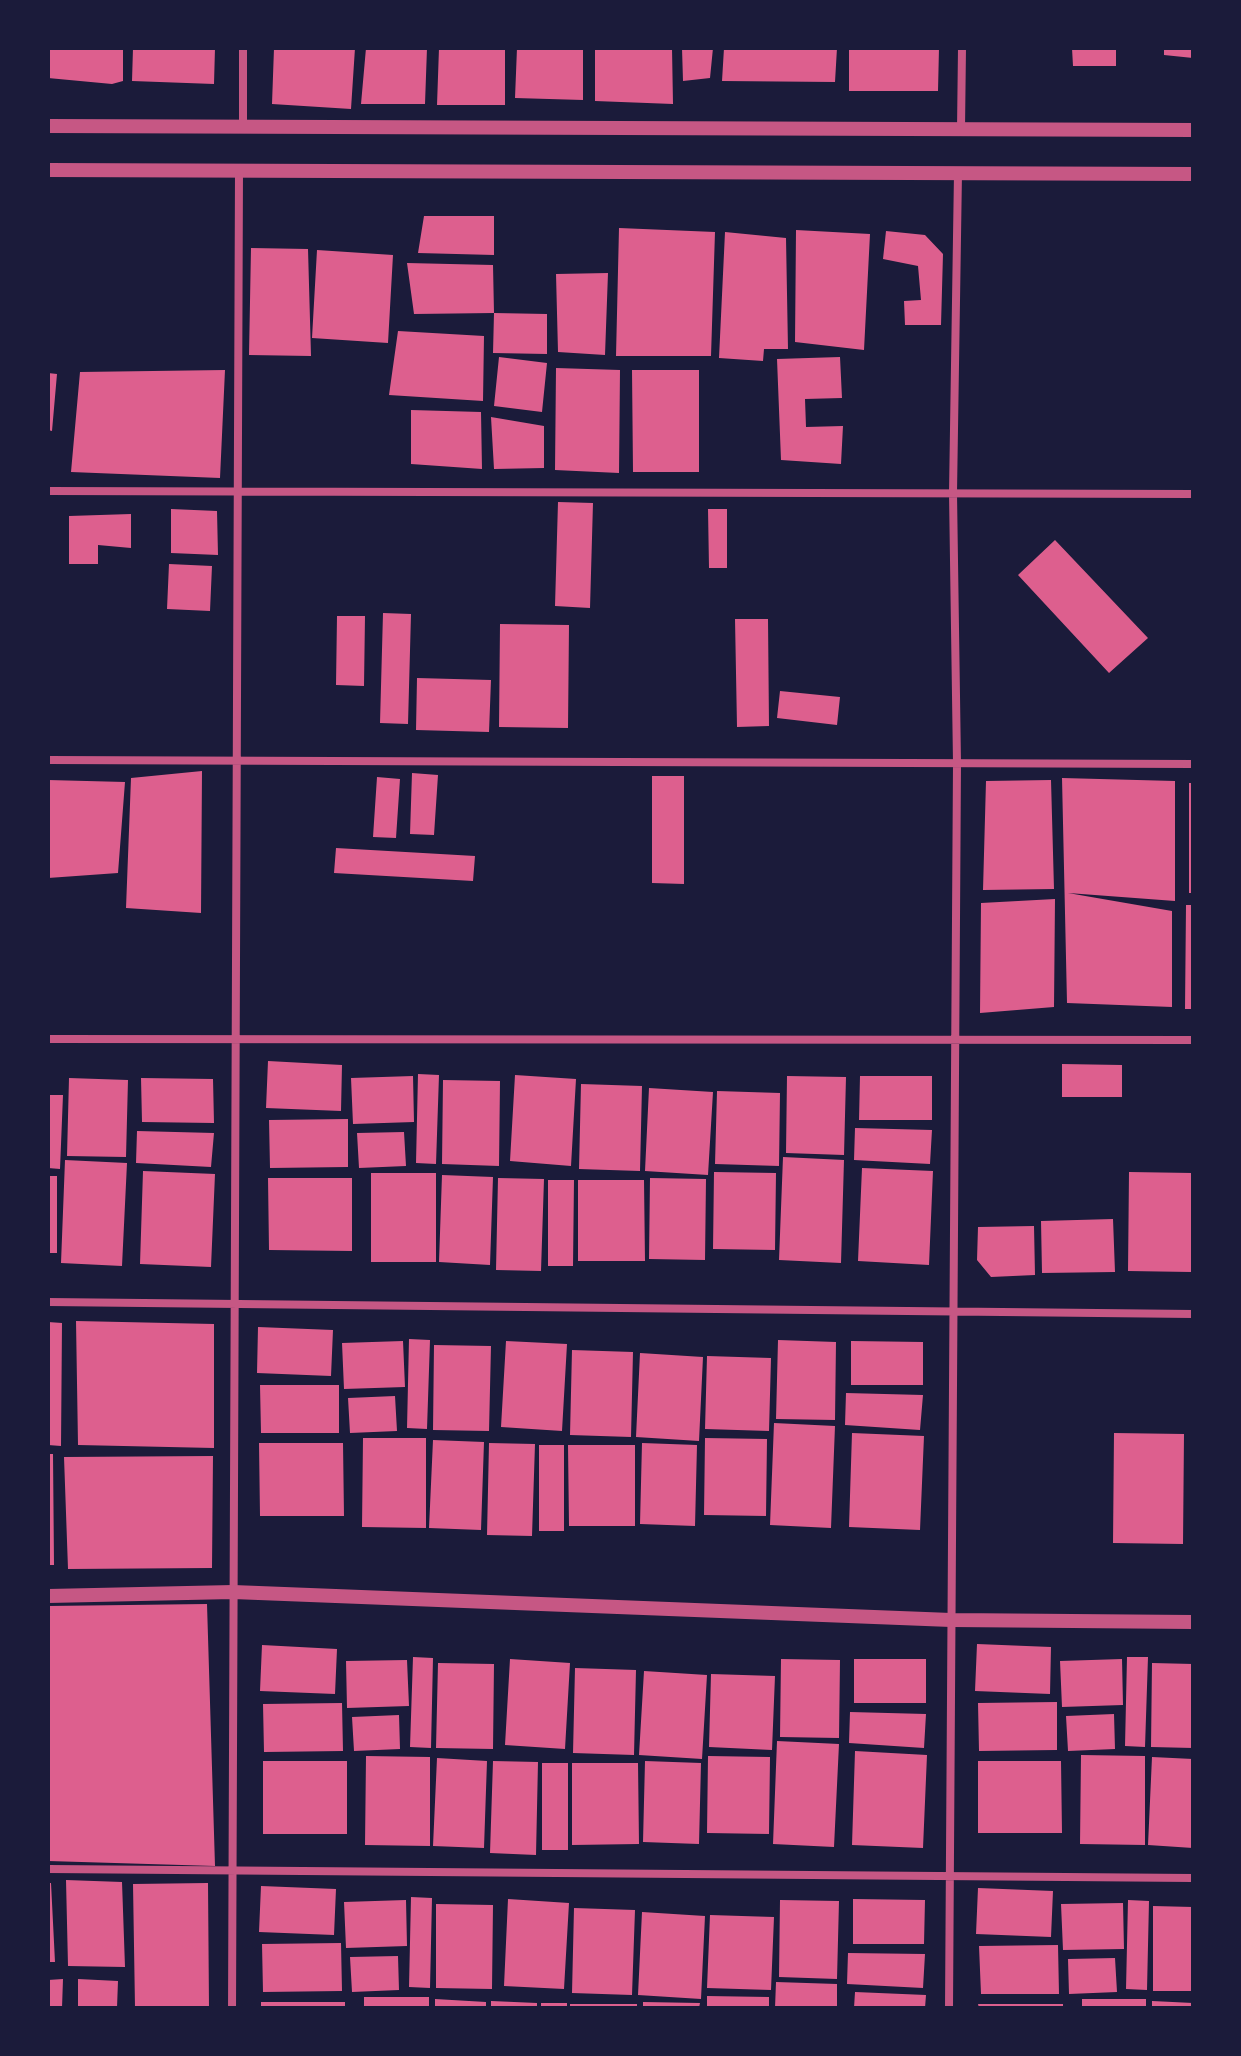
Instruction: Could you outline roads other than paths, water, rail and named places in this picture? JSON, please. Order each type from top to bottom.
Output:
[{"type":"street","points":[[243,48],[243,127]]},
{"type":"street","points":[[961,129],[962,48]]},
{"type":"street","points":[[48,126],[1193,130]]},
{"type":"street","points":[[48,170],[1193,174]]},
{"type":"street","points":[[232,2008],[239,171]]},
{"type":"street","points":[[949,2008],[957,763],[953,493],[958,173]]},
{"type":"street","points":[[48,491],[1193,494]]},
{"type":"street","points":[[48,760],[1193,764]]},
{"type":"street","points":[[48,1039],[1193,1040]]},
{"type":"street","points":[[48,1302],[1193,1314]]},
{"type":"street","points":[[48,1596],[233,1592],[951,1620],[1193,1622]]},
{"type":"street","points":[[48,1869],[1193,1878]]}]
